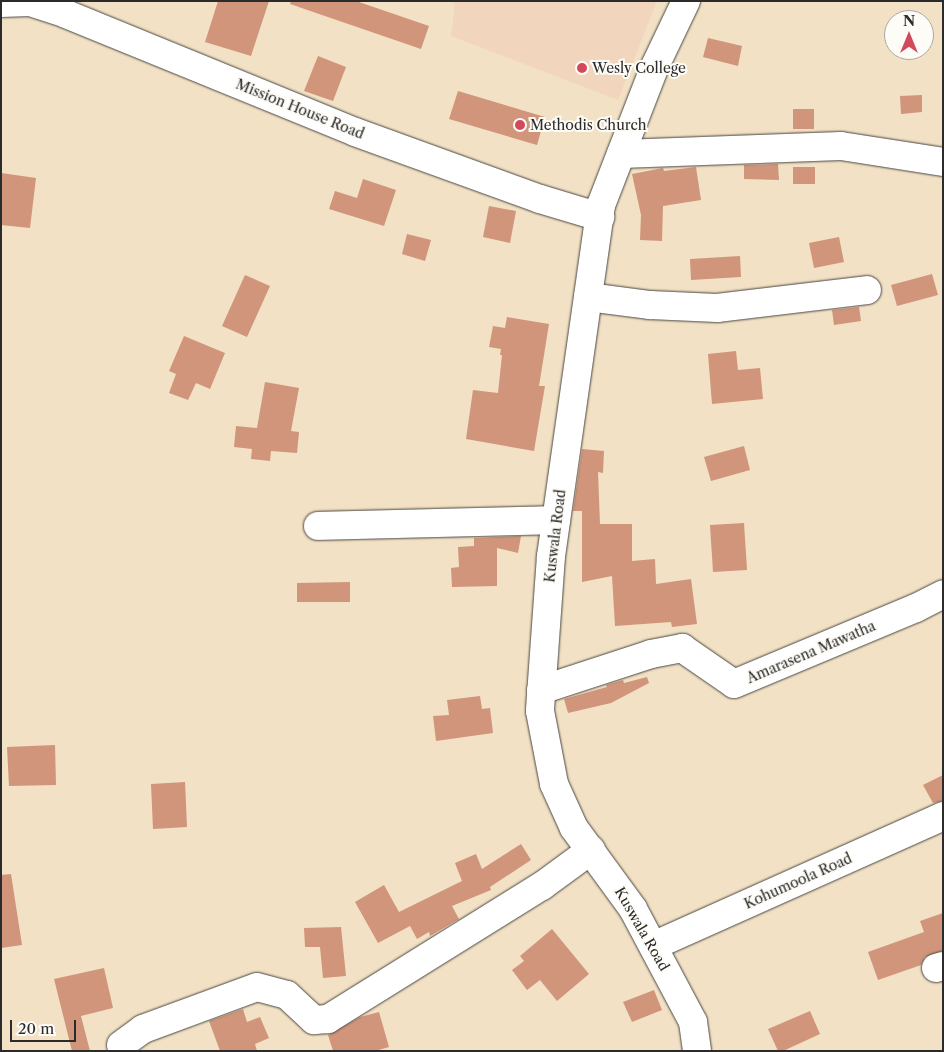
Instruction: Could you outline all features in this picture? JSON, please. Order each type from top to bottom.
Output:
[{"type":"street","name":"Kuswala Road","points":[[686,1],[655,66],[602,205],[550,566],[540,710],[554,784],[574,828],[633,909],[693,1022],[693,1049]]},
{"type":"street","name":"Mission House Road","points":[[1,3],[30,2],[66,14],[355,132],[540,199],[600,217]]},
{"type":"street","points":[[621,154],[841,146],[943,162]]},
{"type":"street","points":[[588,296],[650,305],[717,308],[867,290]]},
{"type":"street","points":[[318,526],[556,520]]},
{"type":"street","name":"Amarasena Mawatha","points":[[541,690],[651,654],[682,648],[734,684],[916,608],[943,594]]},
{"type":"street","name":"Kohumoola Road","points":[[653,946],[943,816]]},
{"type":"street","points":[[121,1045],[143,1029],[257,987],[287,995],[314,1020],[328,1019],[542,886],[590,850]]},
{"type":"shaded area","name":"Wesly College","points":[[449,1],[657,1],[618,100],[451,36],[455,4]]},
{"type":"building","points":[[218,1],[269,1],[251,56],[205,42]]},
{"type":"building","points":[[291,1],[356,1],[429,26],[421,49],[290,4]]},
{"type":"building","points":[[708,38],[742,46],[738,66],[703,57]]},
{"type":"building","points":[[318,56],[346,67],[333,101],[304,91]]},
{"type":"building","points":[[458,91],[545,117],[537,145],[449,119]]},
{"type":"building","points":[[922,95],[922,112],[901,114],[900,96]]},
{"type":"building","points":[[793,109],[814,109],[814,129],[793,129]]},
{"type":"building","points":[[778,164],[779,180],[744,179],[744,165]]},
{"type":"building","points":[[696,167],[701,200],[663,206],[662,241],[640,240],[641,215],[632,174],[663,168],[664,171]]},
{"type":"building","points":[[793,167],[815,167],[815,184],[793,184]]},
{"type":"building","points":[[1,173],[36,178],[30,228],[1,225]]},
{"type":"building","points":[[363,179],[396,190],[384,226],[329,209],[335,191],[357,198]]},
{"type":"building","points":[[489,206],[516,211],[510,243],[483,237]]},
{"type":"building","points":[[407,234],[431,240],[425,261],[402,254]]},
{"type":"building","points":[[839,237],[844,262],[814,268],[809,243]]},
{"type":"building","points":[[740,256],[741,277],[691,280],[690,259]]},
{"type":"building","points":[[932,274],[938,295],[897,306],[891,285]]},
{"type":"building","points":[[245,275],[270,286],[247,337],[222,326]]},
{"type":"building","points":[[859,307],[861,321],[834,325],[832,310]]},
{"type":"building","points":[[507,317],[549,324],[539,386],[545,386],[534,451],[466,439],[473,390],[498,393],[501,349],[489,347],[493,326],[505,328]]},
{"type":"building","points":[[184,336],[225,353],[210,389],[196,383],[188,400],[169,393],[176,374],[169,371]]},
{"type":"building","points":[[736,351],[738,370],[760,368],[763,399],[712,404],[708,354]]},
{"type":"building","points":[[265,382],[299,388],[291,431],[299,432],[297,453],[271,451],[270,461],[251,459],[252,449],[234,447],[236,426],[257,428]]},
{"type":"building","points":[[744,446],[750,470],[711,481],[704,457]]},
{"type":"building","points":[[582,449],[604,451],[603,473],[598,472],[600,524],[632,524],[632,561],[655,559],[656,584],[691,579],[697,624],[672,627],[671,622],[615,626],[612,576],[582,582],[582,511],[573,511]]},
{"type":"building","points":[[744,523],[747,570],[713,572],[710,525]]},
{"type":"building","points":[[521,536],[518,553],[497,548],[497,586],[452,587],[451,568],[459,567],[458,547],[474,546],[474,538]]},
{"type":"building","points":[[350,582],[350,602],[297,602],[297,583]]},
{"type":"building","points":[[647,677],[649,683],[611,703],[568,713],[564,699],[607,687],[606,685],[623,680],[624,683]]},
{"type":"building","points":[[480,696],[482,709],[490,708],[493,733],[436,741],[433,716],[449,715],[447,700]]},
{"type":"building","points":[[55,745],[56,785],[9,786],[7,747]]},
{"type":"building","points":[[943,775],[943,801],[933,803],[923,785]]},
{"type":"building","points":[[185,782],[187,827],[153,829],[151,784]]},
{"type":"building","points":[[521,844],[531,860],[490,887],[491,890],[452,906],[459,919],[430,936],[429,932],[417,939],[410,926],[378,943],[355,902],[384,885],[399,912],[462,881],[455,863],[476,854],[482,869]]},
{"type":"building","points":[[11,874],[22,945],[1,948],[1,875]]},
{"type":"building","points":[[943,913],[943,951],[925,957],[921,965],[878,980],[868,952],[924,932],[920,921]]},
{"type":"building","points":[[341,927],[346,976],[323,978],[320,947],[305,947],[304,928]]},
{"type":"building","points":[[552,929],[589,974],[557,1001],[540,980],[527,990],[512,970],[524,961],[520,956]]},
{"type":"building","points":[[104,968],[113,1008],[81,1016],[90,1051],[72,1051],[54,979]]},
{"type":"building","points":[[654,990],[662,1010],[632,1022],[623,1002]]},
{"type":"building","points":[[243,1009],[247,1022],[260,1017],[269,1038],[255,1044],[257,1051],[220,1051],[209,1021]]},
{"type":"building","points":[[810,1011],[820,1034],[783,1051],[778,1051],[768,1029]]},
{"type":"building","points":[[379,1012],[389,1047],[375,1051],[333,1051],[328,1035],[360,1017]]},
{"type":"place","name":"Wesly College","points":[[582,68]]},
{"type":"place","name":"Methodis Church","points":[[520,125]]}]
